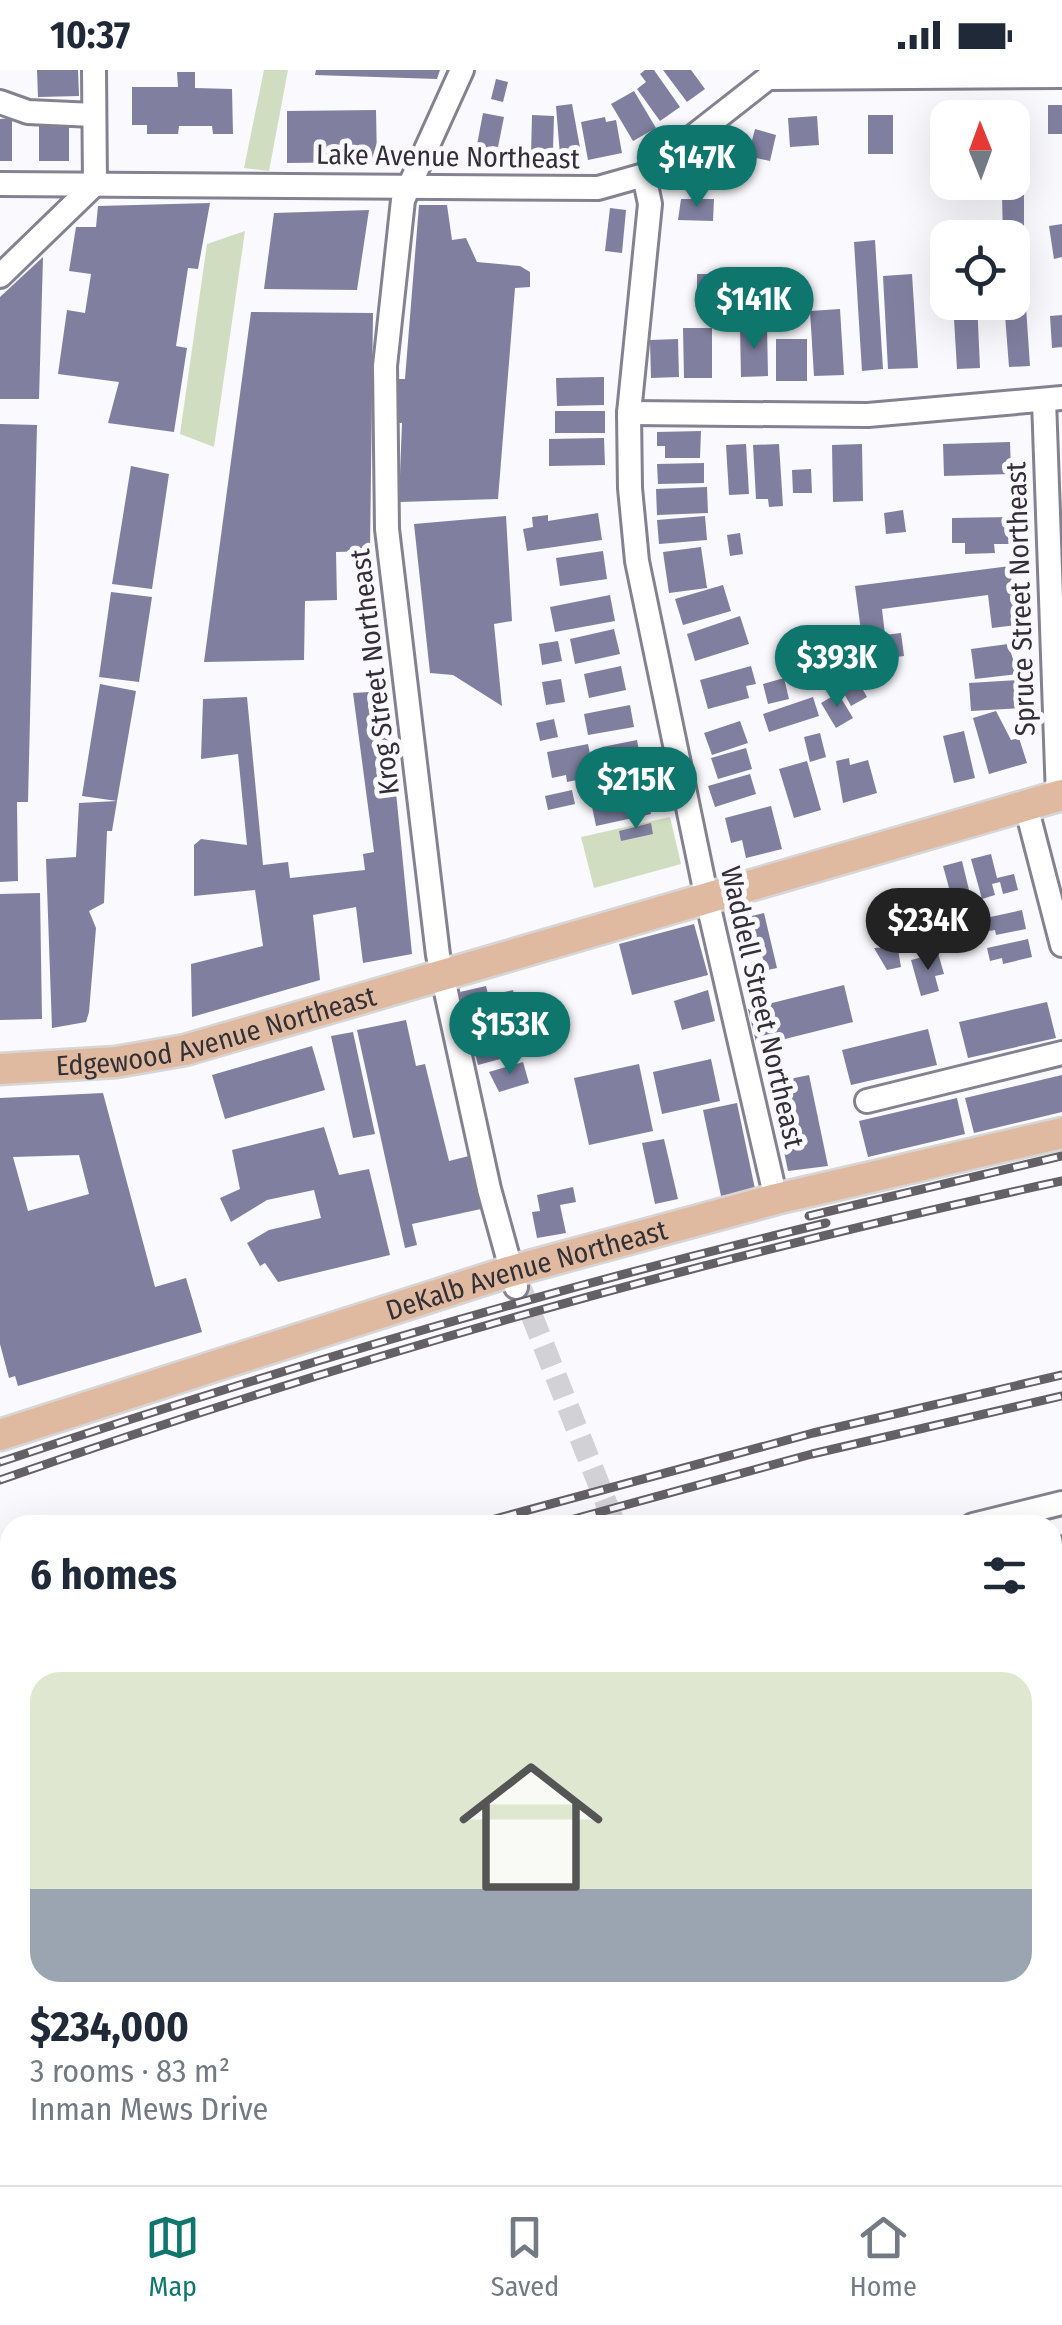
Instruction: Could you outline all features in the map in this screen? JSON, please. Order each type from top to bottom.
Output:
[{"type":"main road","name":"Edgewood Avenue Northeast","points":[[0,1070],[116,1062],[191,1049],[1060,796]]},
{"type":"main road","name":"DeKalb Avenue Northeast","points":[[0,1435],[776,1200],[1062,1133]]},
{"type":"street","points":[[0,276],[95,184],[94,70]]},
{"type":"street","name":"Krog Street Northeast","points":[[462,70],[429,149],[406,185],[385,366],[387,529],[444,975],[512,1280]]},
{"type":"street","points":[[773,74],[1062,76]]},
{"type":"street","name":"Lake Avenue Northeast","points":[[0,184],[598,188],[644,175],[773,74]]},
{"type":"street","points":[[0,102],[28,112],[94,115]]},
{"type":"street","name":"Waddell Street Northeast","points":[[644,175],[650,204],[630,412],[630,488],[638,561],[776,1200]]},
{"type":"street","points":[[630,412],[868,416],[1053,399]]},
{"type":"street","name":"Spruce Street Northeast","points":[[1053,399],[1060,796]]},
{"type":"street","points":[[1026,806],[1059,919],[1062,944]]},
{"type":"street","points":[[867,1101],[1062,1053]]},
{"type":"street","points":[[1013,1515],[1062,1503]]},
{"type":"green space","points":[[264,70],[288,70],[269,171],[244,168]]},
{"type":"green space","points":[[245,231],[214,447],[180,434],[207,244]]},
{"type":"green space","points":[[670,817],[681,864],[594,888],[581,837]]},
{"type":"building","points":[[37,70],[78,70],[79,96],[38,97]]},
{"type":"building","points":[[316,70],[440,70],[437,79],[315,75]]},
{"type":"building","points":[[654,70],[680,107],[660,121],[637,89],[646,82],[640,74]]},
{"type":"building","points":[[663,70],[691,70],[705,89],[687,102]]},
{"type":"building","points":[[177,72],[195,72],[195,88],[232,89],[233,134],[213,134],[212,126],[179,126],[178,134],[147,134],[147,125],[132,125],[132,87],[178,87]]},
{"type":"building","points":[[496,79],[508,82],[503,102],[491,99]]},
{"type":"building","points":[[634,91],[656,128],[633,141],[611,104]]},
{"type":"building","points":[[572,104],[581,153],[560,155],[556,106]]},
{"type":"building","points":[[1048,105],[1062,105],[1062,134],[1048,134]]},
{"type":"building","points":[[376,110],[377,162],[287,163],[287,111]]},
{"type":"building","points":[[483,113],[504,117],[498,147],[492,146],[490,153],[476,150]]},
{"type":"building","points":[[532,115],[554,116],[553,149],[543,149],[543,156],[531,155]]},
{"type":"building","points":[[868,115],[893,115],[893,154],[868,154]]},
{"type":"building","points":[[817,116],[819,145],[790,147],[788,118]]},
{"type":"building","points":[[605,117],[606,122],[616,120],[622,153],[588,160],[581,122]]},
{"type":"building","points":[[12,118],[12,161],[0,161],[0,119]]},
{"type":"building","points":[[39,126],[69,126],[69,161],[39,161]]},
{"type":"building","points":[[755,129],[776,135],[770,161],[748,156]]},
{"type":"building","points":[[690,170],[720,170],[720,189],[690,189]]},
{"type":"building","points":[[681,199],[714,199],[713,221],[678,220]]},
{"type":"building","points":[[1002,200],[1024,200],[1024,220],[1003,220]]},
{"type":"building","points":[[210,203],[198,269],[188,268],[176,346],[187,348],[174,432],[108,423],[119,382],[58,374],[67,310],[85,313],[91,274],[69,271],[76,227],[96,227],[98,206]]},
{"type":"building","points":[[419,205],[447,205],[452,240],[466,238],[477,262],[520,266],[530,272],[530,287],[515,288],[498,499],[399,502],[402,423],[397,423],[398,379],[405,379]]},
{"type":"building","points":[[610,208],[626,210],[622,253],[605,251]]},
{"type":"building","points":[[369,210],[357,290],[264,289],[274,213]]},
{"type":"building","points":[[1062,224],[1062,257],[1054,259],[1049,226]]},
{"type":"building","points":[[875,240],[883,369],[862,371],[854,242]]},
{"type":"building","points":[[43,257],[39,399],[0,399],[0,297]]},
{"type":"building","points":[[697,274],[725,274],[725,296],[697,296]]},
{"type":"building","points":[[912,274],[918,368],[888,369],[883,276]]},
{"type":"building","points":[[736,277],[770,277],[771,301],[736,302]]},
{"type":"building","points":[[840,309],[844,375],[814,376],[810,311]]},
{"type":"building","points":[[251,312],[373,313],[370,551],[336,552],[337,600],[305,601],[304,660],[204,662]]},
{"type":"building","points":[[1062,315],[1062,347],[1052,348],[1050,316]]},
{"type":"building","points":[[954,320],[978,320],[980,368],[957,369]]},
{"type":"building","points":[[1005,320],[1027,320],[1030,366],[1009,367]]},
{"type":"building","points":[[767,326],[768,376],[741,377],[740,327]]},
{"type":"building","points":[[683,328],[712,328],[712,378],[684,378]]},
{"type":"building","points":[[678,339],[679,377],[651,378],[650,340]]},
{"type":"building","points":[[776,339],[807,339],[807,381],[776,381]]},
{"type":"building","points":[[604,377],[604,405],[557,406],[556,378]]},
{"type":"building","points":[[555,411],[605,411],[605,433],[555,433]]},
{"type":"building","points":[[0,424],[37,425],[28,802],[17,802],[18,881],[0,882]]},
{"type":"building","points":[[701,431],[700,458],[665,458],[665,446],[657,446],[657,432]]},
{"type":"building","points":[[604,438],[605,465],[549,466],[549,439]]},
{"type":"building","points":[[1010,442],[1011,474],[944,476],[943,444]]},
{"type":"building","points":[[746,444],[749,494],[729,495],[726,445]]},
{"type":"building","points":[[779,444],[783,506],[769,507],[768,499],[756,499],[753,445]]},
{"type":"building","points":[[862,444],[863,501],[833,502],[832,445]]},
{"type":"building","points":[[704,463],[704,483],[658,484],[657,464]]},
{"type":"building","points":[[131,466],[169,474],[152,589],[112,584]]},
{"type":"building","points":[[811,469],[812,493],[793,493],[792,470]]},
{"type":"building","points":[[707,487],[708,513],[657,515],[656,489]]},
{"type":"building","points":[[903,510],[906,532],[886,534],[884,513]]},
{"type":"building","points":[[598,513],[602,540],[527,551],[523,529],[533,527],[532,517],[548,515],[548,521]]},
{"type":"building","points":[[506,516],[512,621],[494,624],[502,706],[453,675],[430,673],[414,524]]},
{"type":"building","points":[[705,516],[707,540],[659,544],[657,520]]},
{"type":"building","points":[[1010,517],[1011,544],[994,544],[995,553],[965,554],[965,543],[952,543],[952,518]]},
{"type":"building","points":[[740,533],[743,554],[730,556],[727,535]]},
{"type":"building","points":[[701,547],[707,588],[669,593],[663,552]]},
{"type":"building","points":[[603,551],[607,579],[560,586],[556,558]]},
{"type":"building","points":[[1010,566],[1017,625],[992,628],[988,595],[882,609],[885,635],[901,633],[904,656],[865,661],[855,586]]},
{"type":"building","points":[[723,585],[731,611],[683,625],[675,599]]},
{"type":"building","points":[[111,592],[152,597],[139,682],[99,677]]},
{"type":"building","points":[[610,595],[615,621],[555,632],[550,607]]},
{"type":"building","points":[[740,616],[749,644],[695,661],[687,634]]},
{"type":"building","points":[[614,629],[620,654],[575,664],[570,639]]},
{"type":"building","points":[[558,641],[562,661],[542,665],[539,644]]},
{"type":"building","points":[[1008,644],[1018,674],[975,679],[971,649]]},
{"type":"building","points":[[621,666],[626,690],[589,698],[584,674]]},
{"type":"building","points":[[751,666],[756,684],[746,686],[749,698],[708,709],[700,680]]},
{"type":"building","points":[[784,678],[789,699],[768,704],[763,684]]},
{"type":"building","points":[[561,679],[565,702],[546,705],[542,682]]},
{"type":"building","points":[[1020,680],[1022,708],[971,711],[969,683]]},
{"type":"building","points":[[858,681],[867,697],[851,706],[842,690]]},
{"type":"building","points":[[100,684],[136,691],[117,801],[82,796]]},
{"type":"building","points":[[386,691],[412,954],[363,963],[356,907],[313,915],[320,980],[192,1017],[191,964],[263,946],[255,890],[194,896],[194,845],[201,839],[247,845],[238,754],[201,759],[203,699],[247,697],[263,865],[288,862],[290,878],[365,870],[363,854],[374,852],[353,693]]},
{"type":"building","points":[[838,693],[853,718],[836,728],[821,703]]},
{"type":"building","points":[[813,697],[819,716],[769,732],[763,714]]},
{"type":"building","points":[[630,705],[634,727],[588,735],[584,714]]},
{"type":"building","points":[[996,711],[1011,740],[1019,738],[1027,763],[989,774],[973,718]]},
{"type":"building","points":[[554,719],[558,737],[540,741],[536,723]]},
{"type":"building","points":[[740,721],[748,743],[712,755],[704,733]]},
{"type":"building","points":[[964,731],[975,778],[954,783],[943,736]]},
{"type":"building","points":[[820,733],[826,757],[810,762],[804,737]]},
{"type":"building","points":[[637,740],[642,767],[567,782],[566,775],[552,778],[547,752],[588,744],[591,759],[604,757],[602,747]]},
{"type":"building","points":[[746,748],[752,769],[718,779],[711,758]]},
{"type":"building","points":[[849,758],[850,765],[868,760],[877,793],[843,803],[836,761]]},
{"type":"building","points":[[807,761],[821,810],[794,818],[779,769]]},
{"type":"building","points":[[750,774],[756,794],[715,807],[708,786]]},
{"type":"building","points":[[645,785],[651,814],[596,826],[590,797]]},
{"type":"building","points":[[572,790],[575,804],[548,810],[545,796]]},
{"type":"building","points":[[117,801],[112,831],[107,831],[104,903],[89,911],[96,928],[89,1012],[86,1022],[52,1028],[46,859],[76,857],[79,803]]},
{"type":"building","points":[[771,806],[782,849],[746,858],[742,840],[731,843],[725,818]]},
{"type":"building","points":[[651,823],[653,834],[621,841],[619,831]]},
{"type":"building","points":[[991,854],[997,878],[1014,874],[1018,890],[1003,894],[1000,882],[992,884],[995,895],[982,899],[971,859]]},
{"type":"building","points":[[962,861],[969,890],[963,891],[967,903],[954,906],[943,866]]},
{"type":"building","points":[[40,893],[42,1019],[0,1020],[0,894]]},
{"type":"building","points":[[882,909],[892,915],[901,967],[887,970],[874,948],[891,947],[888,936],[880,937],[873,912]]},
{"type":"building","points":[[1022,910],[1026,929],[996,935],[995,930],[983,932],[981,919]]},
{"type":"building","points":[[764,913],[777,968],[759,972],[757,965],[764,963],[759,943],[737,948],[731,921]]},
{"type":"building","points":[[694,924],[708,975],[632,995],[619,944]]},
{"type":"building","points":[[1028,939],[1032,957],[1003,964],[1002,958],[990,961],[987,948]]},
{"type":"building","points":[[938,953],[944,974],[935,976],[939,991],[921,996],[911,960]]},
{"type":"building","points":[[844,985],[853,1022],[757,1046],[748,1009]]},
{"type":"building","points":[[486,986],[504,1058],[478,1065],[460,992]]},
{"type":"building","points":[[513,990],[524,1039],[502,1044],[491,995]]},
{"type":"building","points":[[708,990],[715,1021],[682,1030],[674,1001]]},
{"type":"building","points":[[1047,1002],[1056,1038],[968,1058],[959,1022]]},
{"type":"building","points":[[406,1020],[416,1066],[425,1064],[449,1161],[469,1156],[481,1209],[412,1224],[417,1245],[405,1248],[357,1030]]},
{"type":"building","points":[[928,1029],[937,1065],[851,1085],[842,1050]]},
{"type":"building","points":[[353,1032],[375,1134],[353,1138],[331,1036]]},
{"type":"building","points":[[312,1046],[325,1090],[225,1119],[212,1075]]},
{"type":"building","points":[[711,1059],[720,1101],[662,1114],[653,1072]]},
{"type":"building","points":[[523,1062],[529,1083],[499,1092],[489,1072]]},
{"type":"building","points":[[639,1064],[653,1131],[589,1145],[574,1078]]},
{"type":"building","points":[[809,1075],[828,1166],[788,1171],[770,1083]]},
{"type":"building","points":[[1062,1075],[1062,1112],[974,1133],[965,1098]]},
{"type":"building","points":[[103,1093],[155,1287],[186,1278],[202,1332],[18,1386],[15,1376],[9,1378],[0,1344],[0,1098]],"holes":[[[79,1155],[89,1194],[28,1211],[13,1157]]]},
{"type":"building","points":[[957,1098],[965,1134],[868,1157],[859,1121]]},
{"type":"building","points":[[737,1103],[755,1189],[721,1196],[703,1110]]},
{"type":"building","points":[[324,1127],[339,1175],[369,1169],[390,1255],[278,1282],[265,1263],[260,1266],[247,1243],[269,1230],[321,1218],[314,1190],[267,1200],[231,1222],[220,1198],[240,1189],[232,1150]]},
{"type":"building","points":[[664,1139],[678,1199],[655,1204],[642,1143]]},
{"type":"building","points":[[573,1187],[576,1202],[560,1205],[566,1233],[537,1238],[532,1212],[540,1211],[537,1195]]},
{"type":"tunnel","points":[[516,1287],[522,1291],[611,1515]]},
{"type":"railway","points":[[809,1216],[1062,1156]]},
{"type":"railway","points":[[0,1480],[262,1393],[526,1314],[793,1243],[1062,1181]]},
{"type":"railway","points":[[0,1462],[410,1334],[826,1223]]},
{"type":"railway","points":[[510,1515],[813,1433],[1062,1375]]},
{"type":"railway","points":[[589,1515],[812,1454],[1062,1396]]}]
